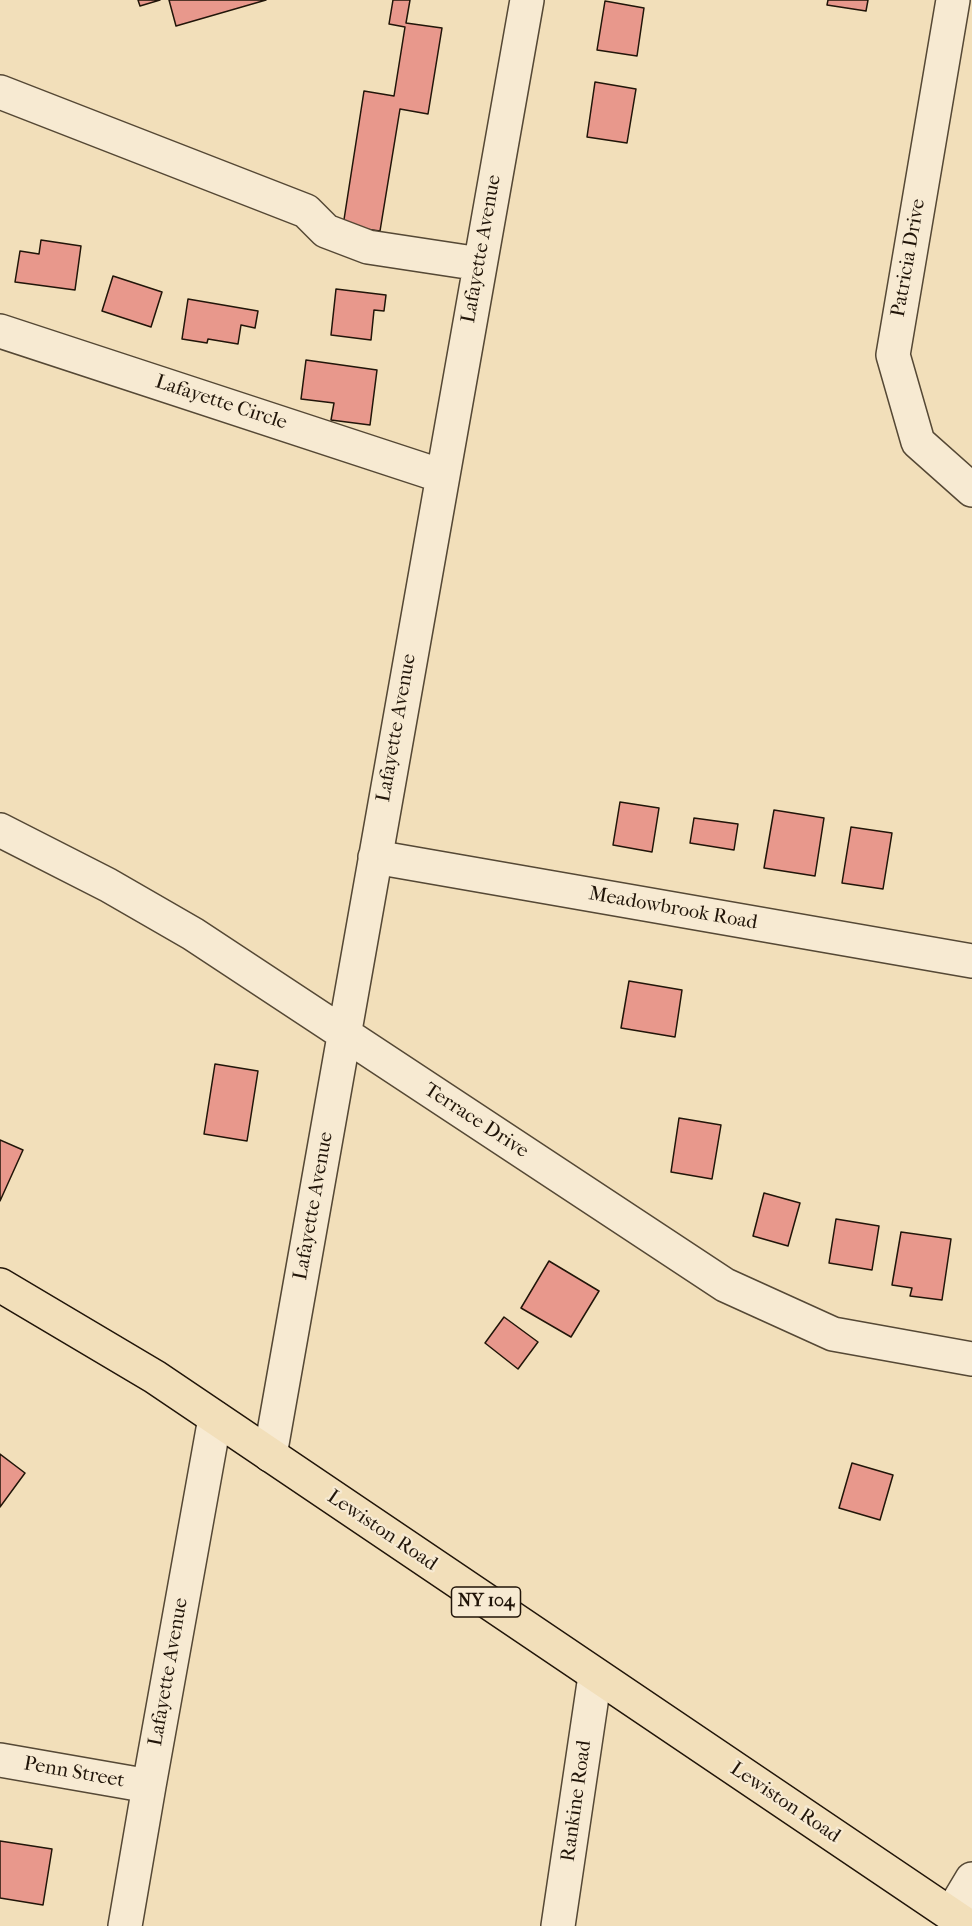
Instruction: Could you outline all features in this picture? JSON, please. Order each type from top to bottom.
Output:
[{"type":"main road","name":"Lewiston Road","points":[[0,1285],[155,1377],[959,1920]]},
{"type":"street","name":"Lafayette Avenue","points":[[270,1455],[527,0]]},
{"type":"street","name":"Patricia Drive","points":[[953,0],[893,354],[918,442],[972,490]]},
{"type":"street","points":[[0,92],[306,211],[326,231],[368,247],[480,264]]},
{"type":"street","name":"Lafayette Circle","points":[[0,331],[442,476]]},
{"type":"street","name":"Terrace Drive","points":[[0,830],[108,885],[193,934],[725,1286],[833,1334],[972,1359]]},
{"type":"street","name":"Meadowbrook Road","points":[[375,857],[972,961]]},
{"type":"street","name":"Lafayette Avenue","points":[[125,1926],[215,1418]]},
{"type":"street","name":"Rankine Road","points":[[558,1926],[595,1676]]},
{"type":"street","name":"Penn Street","points":[[0,1760],[148,1786]]},
{"type":"street","points":[[959,1920],[972,1879]]},
{"type":"building","points":[[138,0],[160,0],[140,6]]},
{"type":"building","points":[[169,0],[266,0],[176,26]]},
{"type":"building","points":[[393,0],[410,0],[406,23],[442,28],[428,114],[400,109],[380,231],[343,226],[364,91],[394,96],[405,27],[389,24]]},
{"type":"building","points":[[828,0],[868,0],[866,11],[827,5]]},
{"type":"building","points":[[605,1],[644,8],[637,56],[597,50]]},
{"type":"building","points":[[595,82],[636,89],[627,143],[587,137]]},
{"type":"building","points":[[41,240],[81,246],[75,290],[15,282],[20,251],[39,254]]},
{"type":"building","points":[[113,276],[162,292],[151,327],[102,311]]},
{"type":"building","points":[[336,289],[386,295],[384,311],[374,310],[371,340],[331,335]]},
{"type":"building","points":[[188,299],[258,311],[255,328],[241,325],[238,344],[208,339],[207,343],[182,339]]},
{"type":"building","points":[[306,360],[377,370],[370,425],[331,420],[334,403],[301,399]]},
{"type":"building","points":[[620,802],[659,808],[652,852],[613,845]]},
{"type":"building","points":[[774,810],[824,818],[815,876],[764,868]]},
{"type":"building","points":[[694,818],[738,824],[734,850],[690,843]]},
{"type":"building","points":[[851,827],[892,833],[883,889],[842,883]]},
{"type":"building","points":[[629,981],[682,990],[675,1037],[621,1028]]},
{"type":"building","points":[[215,1064],[258,1071],[247,1141],[204,1134]]},
{"type":"building","points":[[679,1118],[721,1125],[712,1179],[671,1172]]},
{"type":"building","points":[[0,1140],[23,1150],[0,1201]]},
{"type":"building","points":[[764,1193],[800,1203],[788,1246],[753,1236]]},
{"type":"building","points":[[836,1219],[879,1226],[872,1270],[829,1263]]},
{"type":"building","points":[[901,1232],[951,1239],[942,1300],[910,1296],[912,1288],[892,1285]]},
{"type":"building","points":[[549,1261],[599,1291],[571,1337],[521,1308]]},
{"type":"building","points":[[504,1317],[538,1342],[518,1369],[485,1343]]},
{"type":"building","points":[[0,1454],[25,1473],[0,1507]]},
{"type":"building","points":[[852,1463],[893,1475],[880,1520],[839,1508]]},
{"type":"building","points":[[0,1841],[52,1849],[43,1905],[0,1898]]}]
